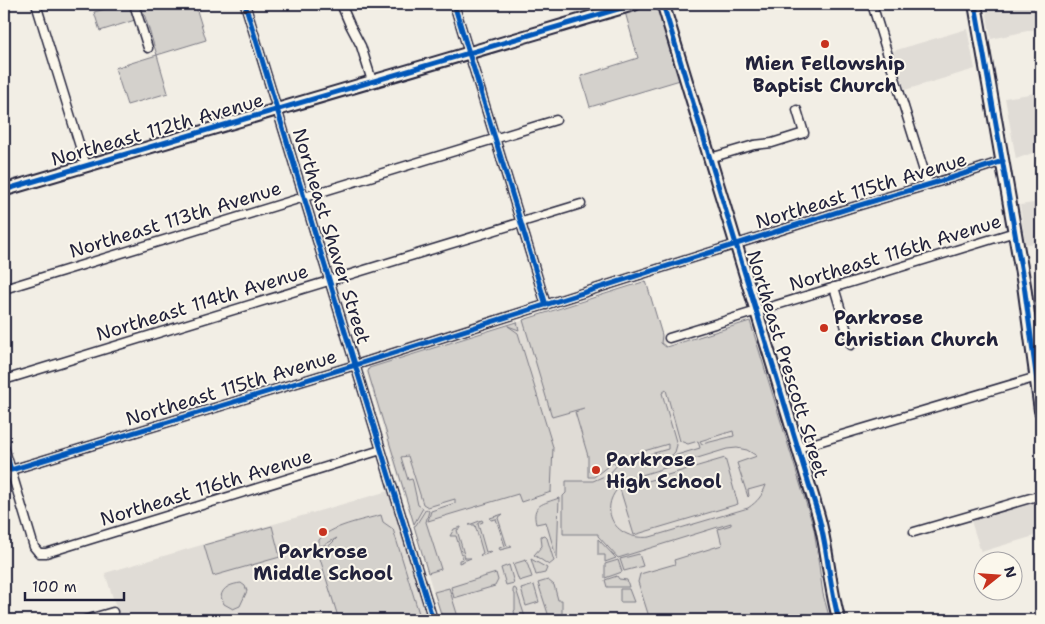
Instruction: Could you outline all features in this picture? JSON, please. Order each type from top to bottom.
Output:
[{"type":"main road","points":[[975,4],[1015,232],[1041,411]]},
{"type":"street","points":[[38,4],[86,166]]},
{"type":"street","points":[[134,4],[148,48]]},
{"type":"street","name":"Northeast Shaver Street","points":[[245,4],[433,620]]},
{"type":"street","points":[[341,4],[361,46],[372,81]]},
{"type":"street","points":[[454,4],[546,304]]},
{"type":"street","name":"Northeast 112th Avenue","points":[[4,190],[635,4]]},
{"type":"street","name":"Northeast Prescott Street","points":[[663,4],[823,532],[839,620]]},
{"type":"street","points":[[872,4],[928,184]]},
{"type":"street","points":[[710,158],[804,133],[797,110]]},
{"type":"street","name":"Northeast 113th Avenue","points":[[4,289],[556,120]]},
{"type":"street","name":"Northeast 115th Avenue","points":[[11,470],[355,365],[1003,161]]},
{"type":"street","name":"Northeast 114th Avenue","points":[[4,380],[581,204]]},
{"type":"street","name":"Northeast 116th Avenue","points":[[669,338],[1015,232]]},
{"type":"street","points":[[834,287],[851,344]]},
{"type":"street","points":[[798,448],[1036,377]]},
{"type":"street","points":[[4,447],[11,470]]},
{"type":"street","name":"Northeast 116th Avenue","points":[[11,470],[34,547],[39,553],[46,553],[381,450]]},
{"type":"street","points":[[914,532],[1041,495]]},
{"type":"street","points":[[85,620],[113,612]]},
{"type":"shaded area","points":[[129,4],[135,20],[100,31],[94,12]]},
{"type":"shaded area","points":[[141,4],[195,4],[206,40],[157,55]]},
{"type":"shaded area","points":[[653,4],[658,6],[680,80],[590,107],[581,76],[638,58],[625,12]]},
{"type":"shaded area","points":[[985,4],[1041,4],[1041,28],[991,39]]},
{"type":"shaded area","points":[[967,29],[975,69],[905,90],[893,51]]},
{"type":"shaded area","points":[[157,55],[168,93],[127,105],[115,68]]},
{"type":"shaded area","points":[[1041,92],[1041,150],[1016,159],[1005,98]]},
{"type":"shaded area","points":[[1041,202],[1041,243],[1025,244],[1020,205]]},
{"type":"shaded area","name":"Parkrose High School","points":[[646,281],[666,347],[750,321],[829,620],[442,620],[366,371]]},
{"type":"shaded area","points":[[646,281],[662,335],[661,343],[666,347],[750,321],[814,529],[823,594],[830,620],[650,620],[638,582],[640,574],[675,564],[674,560],[722,545],[718,529],[731,525],[731,523],[618,558],[598,534],[563,534],[563,496],[566,493],[566,481],[593,481],[609,474],[613,479],[617,476],[614,477],[610,473],[619,463],[668,449],[668,444],[634,454],[617,463],[612,463],[594,477],[588,477],[588,456],[575,412],[584,408],[552,417],[523,320]],"holes":[[[666,390],[680,441],[688,444],[698,441],[700,448],[670,457],[675,452],[677,445],[662,393]],[[733,431],[734,436],[702,444],[700,441]],[[727,449],[747,450],[757,456],[737,463],[748,497],[748,490],[766,485],[759,498],[748,508],[650,537],[636,537],[624,533],[616,526],[611,517],[610,507],[613,496],[620,486],[632,478]]]},
{"type":"shaded area","points":[[517,322],[519,330],[508,326],[518,333],[553,447],[551,492],[521,502],[518,494],[428,521],[431,511],[455,503],[455,499],[428,507],[423,504],[408,456],[401,457],[408,480],[412,479],[418,505],[423,508],[414,524],[368,372],[369,368]]},
{"type":"shaded area","points":[[725,458],[738,504],[634,535],[620,489]]},
{"type":"shaded area","name":"Parkrose Middle School","points":[[388,491],[427,620],[120,620],[105,573]]},
{"type":"shaded area","points":[[1041,497],[1041,534],[981,552],[970,518]]},
{"type":"shaded area","points":[[559,498],[557,560],[546,522],[536,524],[535,512],[543,504]]},
{"type":"shaded area","points":[[426,509],[429,511],[426,522],[441,569],[428,573],[414,526]]},
{"type":"shaded area","points":[[503,514],[498,518],[507,546],[511,545],[512,547],[500,550],[499,548],[505,546],[496,519],[491,520],[490,518]]},
{"type":"shaded area","points":[[381,515],[383,522],[393,529],[421,620],[339,620],[317,549],[330,545],[337,538],[322,546],[319,545],[319,540],[339,527]]},
{"type":"shaded area","points":[[482,520],[483,522],[478,524],[486,552],[492,552],[481,556],[483,553],[475,525],[469,525]]},
{"type":"shaded area","points":[[272,526],[280,557],[213,576],[204,545]]},
{"type":"shaded area","points":[[461,527],[457,530],[465,558],[471,558],[459,563],[459,560],[463,559],[456,536],[450,536],[454,529]]},
{"type":"shaded area","points":[[544,535],[547,538],[554,561],[549,565],[534,555],[542,546],[541,536]]},
{"type":"shaded area","points":[[598,539],[616,558],[605,562],[605,555],[598,555]]},
{"type":"shaded area","points":[[639,554],[643,566],[624,571],[620,559]]},
{"type":"shaded area","points":[[531,559],[547,568],[545,573],[536,575]]},
{"type":"shaded area","points":[[526,560],[532,577],[519,581],[513,564]]},
{"type":"shaded area","points":[[618,560],[622,572],[605,578],[605,564]]},
{"type":"shaded area","points":[[509,565],[514,583],[506,585],[501,568]]},
{"type":"shaded area","points":[[496,573],[498,580],[495,586],[454,598],[451,587]]},
{"type":"shaded area","points":[[617,576],[619,579],[627,580],[629,587],[607,587],[605,580]]},
{"type":"shaded area","points":[[548,580],[554,585],[558,600],[562,600],[562,620],[550,620],[538,583]]},
{"type":"shaded area","points":[[241,583],[247,591],[240,606],[233,609],[224,604],[221,597],[223,591],[228,587]]},
{"type":"shaded area","points":[[534,585],[539,602],[526,606],[521,589]]},
{"type":"shaded area","points":[[449,588],[459,620],[443,620],[434,592]]},
{"type":"shaded area","points":[[514,588],[516,589],[526,620],[516,620]]},
{"type":"shaded area","points":[[620,589],[629,589],[634,602],[620,602]]},
{"type":"cycle path","points":[[245,4],[433,620]]},
{"type":"cycle path","points":[[454,4],[546,305]]},
{"type":"cycle path","points":[[4,190],[635,4]]},
{"type":"cycle path","points":[[663,4],[818,514],[839,620]]},
{"type":"cycle path","points":[[975,4],[1024,285],[1041,411]]},
{"type":"cycle path","points":[[4,447],[11,470],[362,363],[1003,161]]},
{"type":"place","name":"Mien Fellowship Baptist Church","points":[[825,44]]},
{"type":"place","name":"Parkrose Christian Church","points":[[824,328]]},
{"type":"place","name":"Parkrose High School","points":[[596,470]]},
{"type":"place","name":"Parkrose Middle School","points":[[323,532]]}]
